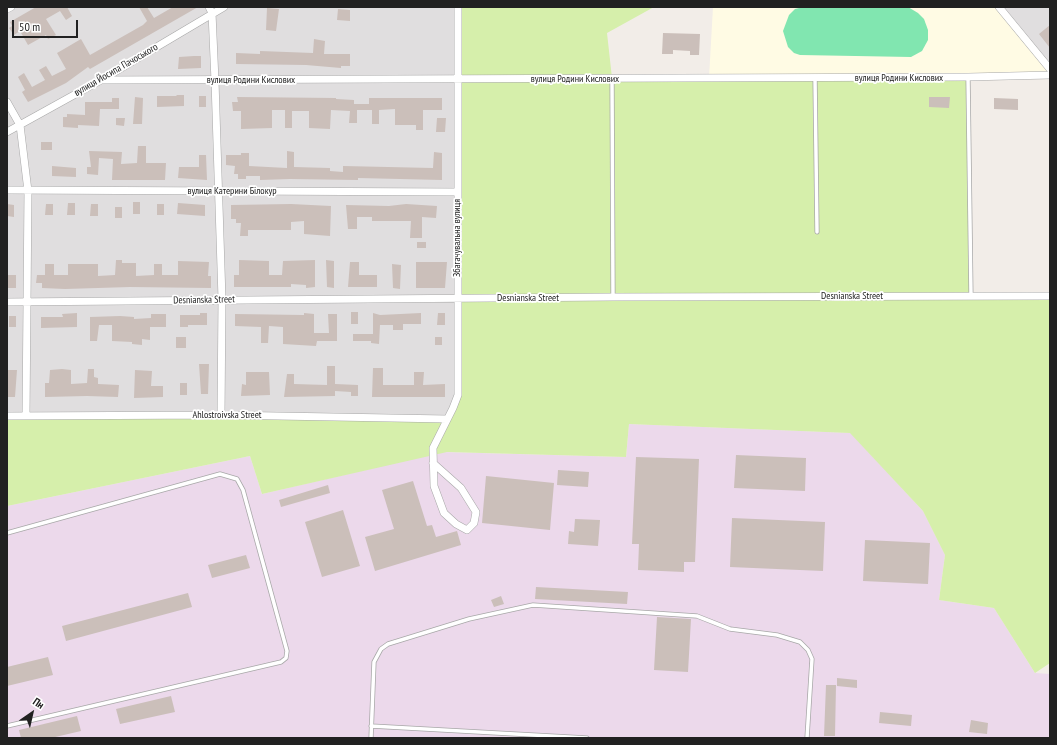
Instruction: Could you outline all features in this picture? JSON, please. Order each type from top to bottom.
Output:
[{"type":"street","points":[[7,9],[11,7]]},
{"type":"street","name":"вулиця Йосипа Пачоського","points":[[7,132],[101,80],[211,10],[224,7]]},
{"type":"street","name":"Збагачувальна вулиця","points":[[433,464],[461,488],[476,512],[474,523],[466,530],[456,524],[444,513],[434,486],[433,464],[433,448],[458,395],[458,7]]},
{"type":"street","points":[[998,7],[1050,69]]},
{"type":"street","points":[[211,10],[216,81],[222,299],[221,415]]},
{"type":"street","name":"вулиця Родини Кислових","points":[[101,80],[216,81],[612,78],[968,78],[1050,75]]},
{"type":"street","points":[[7,102],[20,125],[28,191],[26,416]]},
{"type":"street","name":"вулиця Катерини Білокур","points":[[7,190],[458,192]]},
{"type":"street","name":"Desnianska Street","points":[[7,302],[27,303],[222,299],[1050,296]]},
{"type":"street","name":"Ahlostroivska Street","points":[[7,416],[221,415],[447,419]]},
{"type":"lane","points":[[612,78],[613,297]]},
{"type":"lane","points":[[815,78],[817,232]]},
{"type":"lane","points":[[968,78],[971,296]]},
{"type":"lane","points":[[7,533],[220,474],[237,479],[243,490],[287,651],[286,658],[281,662],[7,726]]},
{"type":"lane","points":[[371,738],[374,662],[376,655],[381,649],[388,644],[469,619],[533,606],[697,616],[730,629],[777,635],[800,642],[808,650],[812,659],[808,738]]},
{"type":"lane","points":[[371,726],[587,738]]},
{"type":"shaded area","points":[[7,7],[458,7],[458,395],[447,419],[7,416]]},
{"type":"shaded area","points":[[713,7],[999,7],[1050,69],[1050,75],[709,78]]},
{"type":"shaded area","points":[[999,7],[1050,7],[1050,69]]},
{"type":"shaded area","points":[[629,424],[851,433],[923,511],[945,555],[939,600],[994,608],[1035,673],[1050,674],[1050,738],[7,738],[7,506],[250,456],[262,494],[442,452],[626,457]]},
{"type":"green space","points":[[458,7],[654,7],[607,33],[612,78],[968,77],[971,296],[1050,296],[1050,663],[1035,673],[994,608],[939,600],[945,555],[923,511],[850,433],[629,424],[626,457],[447,452],[262,494],[250,456],[7,506],[7,416],[447,419],[458,395]]},
{"type":"green space","points":[[803,7],[908,7],[924,19],[928,30],[928,40],[922,51],[911,57],[800,55],[794,53],[788,47],[783,31],[789,15],[795,9]]},
{"type":"building","points":[[36,7],[67,7],[72,16],[66,20],[60,11],[46,19],[56,35],[48,39],[46,35],[28,45],[20,31],[14,35],[9,28],[12,26],[10,22]]},
{"type":"building","points":[[139,7],[147,7],[154,18],[173,7],[198,7],[90,69],[88,67],[66,83],[28,102],[22,92],[25,90],[18,77],[24,73],[32,87],[45,80],[39,70],[46,66],[52,76],[66,69],[57,53],[81,39],[90,55],[143,25],[147,21]]},
{"type":"building","points":[[267,8],[279,9],[276,31],[266,30]]},
{"type":"building","points":[[338,9],[350,10],[350,21],[337,20]]},
{"type":"building","points":[[1050,25],[1050,48],[1039,34]]},
{"type":"building","points":[[663,33],[700,34],[699,55],[690,55],[690,51],[673,50],[673,54],[662,54]]},
{"type":"building","points":[[314,39],[325,41],[324,54],[350,54],[350,66],[341,66],[341,68],[306,65],[236,64],[236,53],[260,54],[260,51],[313,53]]},
{"type":"building","points":[[201,56],[201,68],[178,69],[179,57]]},
{"type":"building","points":[[184,95],[184,106],[157,107],[157,96]]},
{"type":"building","points":[[199,96],[206,96],[206,107],[199,107]]},
{"type":"building","points":[[135,97],[143,98],[142,124],[133,124]]},
{"type":"building","points":[[237,97],[336,98],[354,100],[354,104],[369,104],[369,98],[442,98],[442,110],[423,110],[423,130],[416,130],[416,125],[395,125],[395,109],[379,110],[379,124],[372,124],[372,110],[357,110],[357,123],[349,123],[350,111],[331,110],[330,129],[309,128],[309,111],[292,111],[292,128],[285,128],[285,110],[272,110],[272,128],[241,129],[241,111],[233,111],[232,102],[238,102]]},
{"type":"building","points":[[929,97],[950,97],[949,108],[929,107]]},
{"type":"building","points":[[112,98],[119,98],[119,109],[100,109],[99,126],[78,125],[78,128],[63,127],[63,117],[67,117],[67,114],[85,115],[85,102],[112,102]]},
{"type":"building","points":[[994,98],[1018,99],[1018,110],[994,109]]},
{"type":"building","points":[[116,118],[125,118],[124,126],[116,125]]},
{"type":"building","points":[[437,118],[446,118],[445,132],[436,132]]},
{"type":"building","points":[[41,142],[52,142],[52,150],[41,150]]},
{"type":"building","points":[[138,146],[146,146],[146,163],[166,163],[165,180],[112,180],[113,159],[99,158],[98,175],[87,174],[87,167],[91,167],[89,151],[122,152],[121,164],[137,163]]},
{"type":"building","points":[[287,151],[294,152],[294,167],[330,168],[330,171],[343,172],[343,166],[433,168],[434,152],[442,153],[442,180],[358,178],[358,180],[260,180],[260,176],[246,176],[246,179],[238,179],[238,174],[234,174],[235,166],[226,165],[226,155],[241,155],[241,153],[249,153],[249,166],[287,168]]},
{"type":"building","points":[[199,155],[206,155],[207,180],[178,178],[179,167],[199,167]]},
{"type":"building","points":[[52,166],[76,168],[76,177],[52,176]]},
{"type":"building","points":[[133,202],[140,202],[140,214],[133,214]]},
{"type":"building","points":[[68,203],[75,203],[75,215],[67,215]]},
{"type":"building","points":[[178,203],[205,205],[205,216],[177,214]]},
{"type":"building","points":[[7,204],[14,205],[14,217],[7,216]]},
{"type":"building","points":[[46,204],[53,204],[53,215],[45,215]]},
{"type":"building","points":[[91,204],[98,204],[98,216],[90,216]]},
{"type":"building","points":[[157,204],[164,204],[164,215],[157,215]]},
{"type":"building","points":[[291,204],[331,206],[330,236],[304,234],[304,221],[291,222],[291,230],[248,230],[248,236],[240,236],[241,223],[236,223],[236,219],[231,219],[231,205]]},
{"type":"building","points":[[406,204],[437,206],[436,218],[422,217],[422,238],[410,238],[411,221],[372,221],[372,217],[357,217],[357,229],[348,229],[346,205],[389,206]]},
{"type":"building","points":[[115,207],[122,207],[122,218],[115,218]]},
{"type":"building","points":[[417,242],[426,242],[426,248],[417,248]]},
{"type":"building","points":[[116,260],[122,260],[122,263],[136,263],[136,276],[154,275],[154,264],[162,264],[162,275],[178,275],[178,261],[209,262],[208,276],[211,276],[211,288],[130,287],[65,289],[42,288],[42,283],[36,283],[37,275],[45,275],[45,264],[54,264],[54,275],[68,275],[68,264],[98,264],[98,276],[115,275]]},
{"type":"building","points":[[239,260],[269,261],[269,275],[282,275],[283,261],[315,260],[315,287],[306,288],[306,285],[291,284],[291,287],[234,287],[234,275],[239,275]]},
{"type":"building","points":[[326,260],[334,261],[334,288],[327,287]]},
{"type":"building","points":[[350,262],[359,262],[359,275],[377,275],[377,287],[348,287]]},
{"type":"building","points":[[416,262],[447,262],[445,288],[416,288]]},
{"type":"building","points":[[392,264],[401,265],[400,289],[393,288]]},
{"type":"building","points":[[7,275],[16,275],[16,288],[7,288]]},
{"type":"building","points":[[351,312],[358,312],[358,324],[351,324]]},
{"type":"building","points":[[77,313],[77,327],[41,328],[41,317],[63,317],[62,314]]},
{"type":"building","points":[[200,313],[207,313],[207,325],[188,325],[188,327],[180,327],[180,315],[200,315]]},
{"type":"building","points":[[304,313],[314,314],[314,333],[329,333],[328,314],[337,314],[337,341],[317,341],[316,346],[283,344],[283,327],[269,326],[268,343],[261,343],[261,327],[235,326],[235,314],[304,315]]},
{"type":"building","points":[[373,313],[380,315],[421,313],[421,324],[403,324],[403,330],[393,330],[393,325],[380,325],[379,344],[371,343],[371,341],[353,341],[353,334],[373,334]]},
{"type":"building","points":[[438,313],[445,313],[445,325],[437,325]]},
{"type":"building","points":[[151,314],[166,314],[166,327],[150,327],[150,340],[142,339],[142,345],[132,344],[132,342],[112,341],[112,325],[99,325],[97,341],[90,341],[90,317],[120,316],[134,317],[134,319],[151,318]]},
{"type":"building","points":[[9,316],[16,316],[16,327],[9,327]]},
{"type":"building","points":[[176,337],[186,337],[186,348],[176,348]]},
{"type":"building","points":[[435,337],[442,337],[442,345],[435,345]]},
{"type":"building","points":[[199,364],[209,364],[208,394],[201,394]]},
{"type":"building","points":[[327,366],[335,366],[335,384],[358,385],[358,396],[351,396],[351,392],[335,391],[335,396],[284,397],[287,374],[294,374],[294,384],[327,385]]},
{"type":"building","points":[[373,368],[383,368],[383,385],[414,385],[414,372],[424,372],[423,385],[445,384],[445,397],[372,397]]},
{"type":"building","points":[[88,369],[94,369],[94,377],[98,378],[98,384],[119,385],[118,397],[45,397],[45,383],[49,383],[50,370],[71,370],[71,384],[87,383]]},
{"type":"building","points":[[7,370],[17,370],[15,397],[7,397]]},
{"type":"building","points":[[135,370],[152,371],[151,386],[163,386],[163,397],[134,398]]},
{"type":"building","points":[[246,372],[269,372],[270,395],[241,396],[242,384],[246,385]]},
{"type":"building","points":[[180,383],[187,383],[187,395],[180,395]]},
{"type":"building","points":[[736,455],[806,458],[805,491],[734,488]]},
{"type":"building","points":[[636,457],[699,459],[695,562],[684,562],[684,572],[638,570],[639,544],[632,544]]},
{"type":"building","points":[[558,470],[589,472],[588,487],[557,485]]},
{"type":"building","points":[[486,476],[554,483],[550,530],[482,523]]},
{"type":"building","points":[[413,481],[427,526],[432,525],[436,537],[457,531],[461,545],[375,571],[365,537],[394,529],[382,490]]},
{"type":"building","points":[[328,485],[330,493],[281,507],[279,500]]},
{"type":"building","points":[[343,510],[360,566],[322,577],[305,522]]},
{"type":"building","points":[[732,518],[825,522],[823,571],[730,567]]},
{"type":"building","points":[[575,519],[600,520],[598,546],[568,544],[569,531],[574,532]]},
{"type":"building","points":[[865,540],[930,543],[928,584],[863,581]]},
{"type":"building","points":[[246,555],[250,568],[212,578],[208,565]]},
{"type":"building","points":[[536,587],[628,592],[627,604],[535,599]]},
{"type":"building","points":[[188,593],[192,607],[66,641],[62,626]]},
{"type":"building","points":[[501,596],[504,604],[494,607],[491,600]]},
{"type":"building","points":[[657,617],[691,619],[688,672],[654,670]]},
{"type":"building","points":[[48,657],[53,675],[7,686],[7,667]]},
{"type":"building","points":[[837,678],[857,680],[857,688],[837,686]]},
{"type":"building","points":[[826,685],[836,685],[835,736],[824,736]]},
{"type":"building","points":[[171,696],[175,712],[120,724],[116,709]]},
{"type":"building","points":[[880,712],[912,715],[911,726],[879,723]]},
{"type":"building","points":[[77,716],[81,731],[51,738],[21,738],[19,730]]},
{"type":"building","points":[[971,720],[988,723],[987,734],[969,732]]}]
